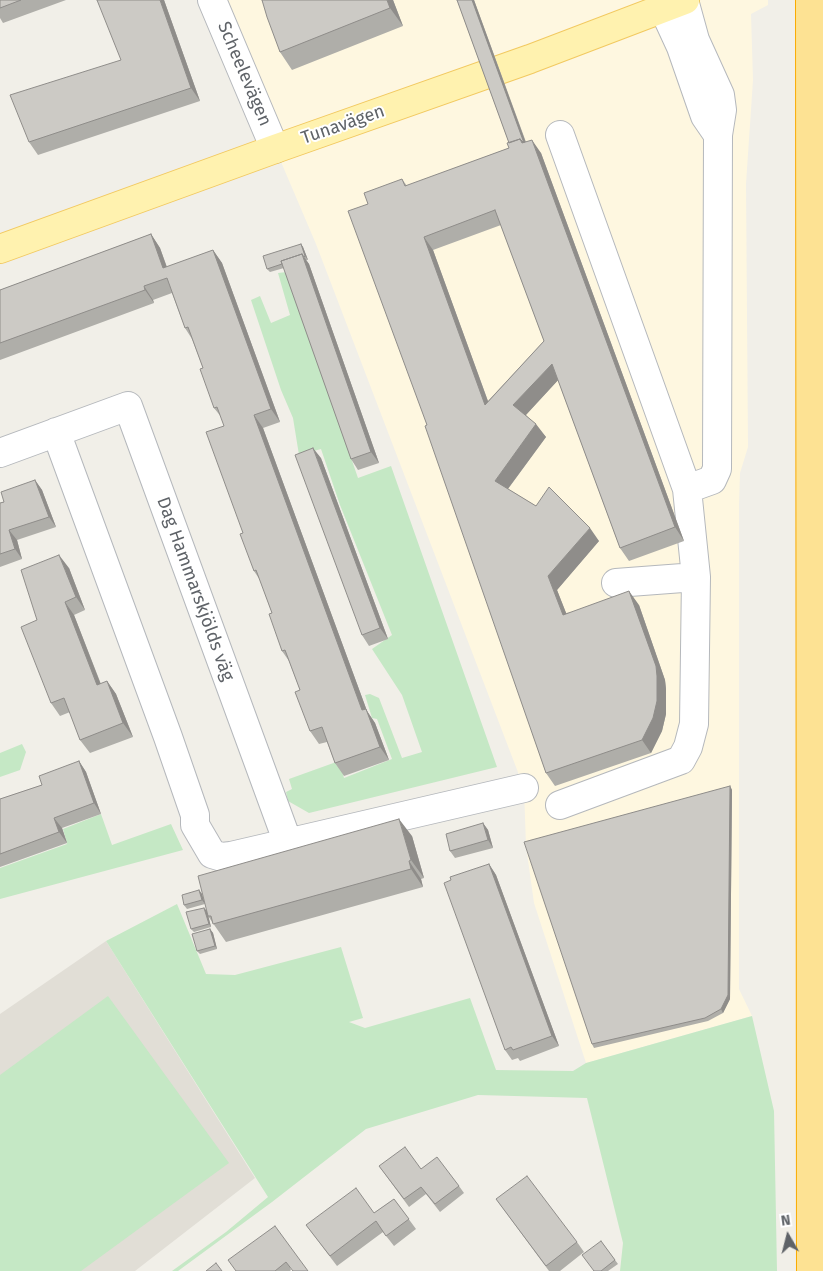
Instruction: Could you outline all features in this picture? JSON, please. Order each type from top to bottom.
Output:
[{"type":"highway","points":[[810,7],[811,1271]]},
{"type":"main road","name":"Tunavägen","points":[[0,249],[530,59],[677,3]]},
{"type":"street","name":"Scheelevägen","points":[[212,0],[275,149]]},
{"type":"street","points":[[677,3],[720,95],[722,110],[718,134],[717,469],[712,480],[687,489]]},
{"type":"street","points":[[560,135],[687,489],[696,577],[694,724],[688,746],[681,760],[560,805]]},
{"type":"street","name":"Dag Hammarskjölds väg","points":[[0,453],[128,406],[288,843]]},
{"type":"street","points":[[56,432],[195,814],[195,825],[212,854],[222,857],[524,788]]},
{"type":"street","points":[[616,583],[696,577]]},
{"type":"shaded area","points":[[212,0],[768,0],[768,5],[751,14],[753,80],[746,184],[748,447],[740,473],[739,505],[739,989],[752,1016],[586,1063],[534,903],[526,846],[524,788],[316,244]]},
{"type":"shaded area","points":[[106,941],[255,1178],[135,1271],[0,1271],[0,1014]]},
{"type":"green space","points":[[287,272],[358,478],[391,466],[497,767],[309,813],[288,801],[286,792],[292,789],[289,779],[339,761],[344,778],[392,759],[377,719],[372,718],[365,695],[370,694],[379,698],[402,758],[422,752],[402,695],[372,649],[392,635],[340,505],[321,449],[299,455],[293,418],[281,390],[251,300],[260,296],[271,323],[290,315],[278,273]]},
{"type":"green space","points":[[22,744],[26,752],[20,770],[0,777],[0,753]]},
{"type":"green space","points":[[101,814],[112,845],[171,824],[183,850],[0,899],[0,868],[67,844],[63,829]]},
{"type":"green space","points":[[177,904],[206,974],[235,975],[341,947],[363,1018],[349,1022],[365,1028],[470,998],[496,1070],[573,1071],[586,1063],[752,1016],[774,1111],[777,1271],[620,1271],[623,1243],[587,1098],[478,1095],[366,1129],[272,1202],[178,1271],[172,1271],[226,1232],[268,1197],[106,941]]},
{"type":"green space","points":[[108,996],[229,1163],[81,1271],[0,1271],[0,1075]]},
{"type":"building","points":[[0,0],[21,0],[0,8]]},
{"type":"building","points":[[97,0],[160,0],[191,88],[29,142],[10,95],[121,60]]},
{"type":"building","points":[[262,0],[387,0],[390,8],[280,52]]},
{"type":"building","points":[[457,0],[472,0],[524,143],[520,139],[509,143]]},
{"type":"building","points":[[520,139],[522,143],[532,140],[675,527],[620,548],[552,364],[513,405],[536,424],[495,481],[536,506],[549,487],[590,528],[548,576],[563,615],[629,591],[656,666],[657,701],[653,718],[642,740],[546,773],[425,426],[427,425],[348,211],[368,204],[364,193],[402,179],[405,186],[509,148],[507,143]],"holes":[[[495,210],[544,341],[485,405],[424,237]]]},
{"type":"building","points":[[151,234],[163,268],[213,250],[271,409],[254,415],[362,710],[366,709],[380,747],[335,763],[322,727],[310,731],[295,692],[300,690],[285,650],[282,651],[269,614],[272,613],[240,534],[243,533],[206,432],[224,426],[217,407],[214,408],[200,369],[203,368],[188,327],[185,328],[167,278],[144,286],[145,290],[0,343],[0,290]]},
{"type":"building","points":[[301,244],[304,257],[302,254],[281,261],[282,264],[267,269],[263,256]]},
{"type":"building","points":[[302,254],[371,452],[351,459],[281,261]]},
{"type":"building","points":[[313,448],[380,628],[362,635],[295,455]]},
{"type":"building","points":[[35,480],[49,517],[9,530],[15,549],[0,554],[0,503],[4,502],[1,492]]},
{"type":"building","points":[[59,555],[76,597],[65,602],[97,685],[107,681],[123,723],[80,740],[64,698],[51,703],[21,627],[37,620],[21,570]]},
{"type":"building","points":[[79,761],[94,803],[54,818],[59,832],[0,854],[0,799],[42,785],[39,776]]},
{"type":"building","points":[[730,786],[728,995],[721,1009],[705,1018],[592,1044],[524,842]]},
{"type":"building","points":[[399,819],[411,860],[409,861],[411,869],[213,924],[211,916],[208,916],[198,876]]},
{"type":"building","points":[[483,823],[488,840],[450,851],[446,834]]},
{"type":"building","points":[[489,864],[552,1036],[513,1050],[511,1047],[505,1050],[444,883],[451,880],[450,877]]},
{"type":"building","points":[[199,890],[202,900],[184,905],[182,895]]},
{"type":"building","points":[[204,908],[209,924],[191,929],[186,912]]},
{"type":"building","points":[[210,929],[215,946],[197,951],[192,934]]},
{"type":"building","points":[[405,1147],[421,1169],[437,1157],[459,1186],[435,1204],[421,1187],[404,1199],[379,1166]]},
{"type":"building","points":[[527,1176],[577,1242],[546,1266],[496,1199]]},
{"type":"building","points":[[356,1188],[374,1213],[394,1199],[409,1219],[386,1236],[376,1221],[330,1256],[306,1225]]},
{"type":"building","points":[[275,1226],[308,1271],[293,1271],[286,1262],[275,1271],[236,1271],[228,1260]]},
{"type":"building","points":[[601,1241],[615,1260],[601,1271],[594,1271],[582,1255]]},
{"type":"building","points":[[216,1263],[222,1271],[206,1271]]}]
